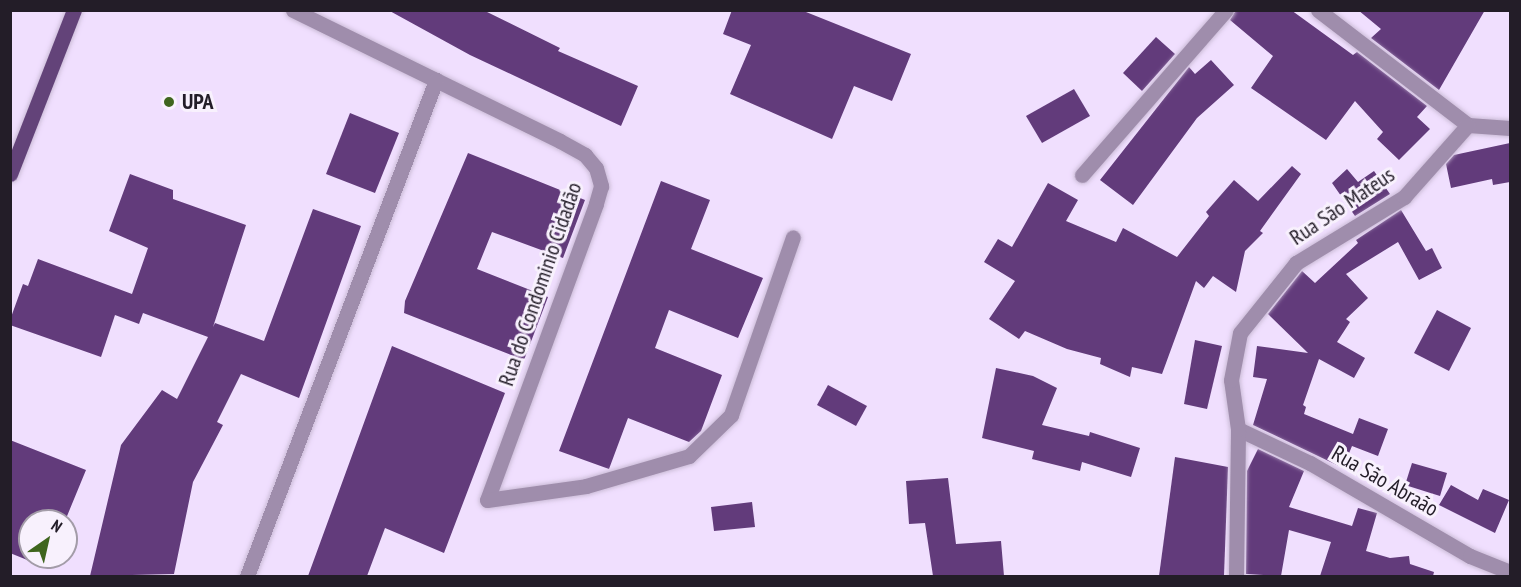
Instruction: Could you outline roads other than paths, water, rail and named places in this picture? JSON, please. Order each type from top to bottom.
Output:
[{"type":"main road","points":[[10,174],[74,10]]},
{"type":"street","name":"Rua do Condominio Cidadão","points":[[293,10],[585,155],[596,168],[601,186],[487,500],[586,486],[689,456],[730,415],[793,237]]},
{"type":"street","points":[[1082,175],[1226,10]]},
{"type":"street","points":[[1318,10],[1468,125],[1510,128]]},
{"type":"street","points":[[247,576],[436,80]]},
{"type":"street","name":"Rua São Mateus","points":[[1236,576],[1238,429],[1231,380],[1240,333],[1264,299],[1296,263],[1404,197],[1468,125]]},
{"type":"street","name":"Rua São Abraão","points":[[1238,429],[1310,463],[1470,556],[1510,572]]},
{"type":"place","name":"UPA","points":[[169,102]]}]
